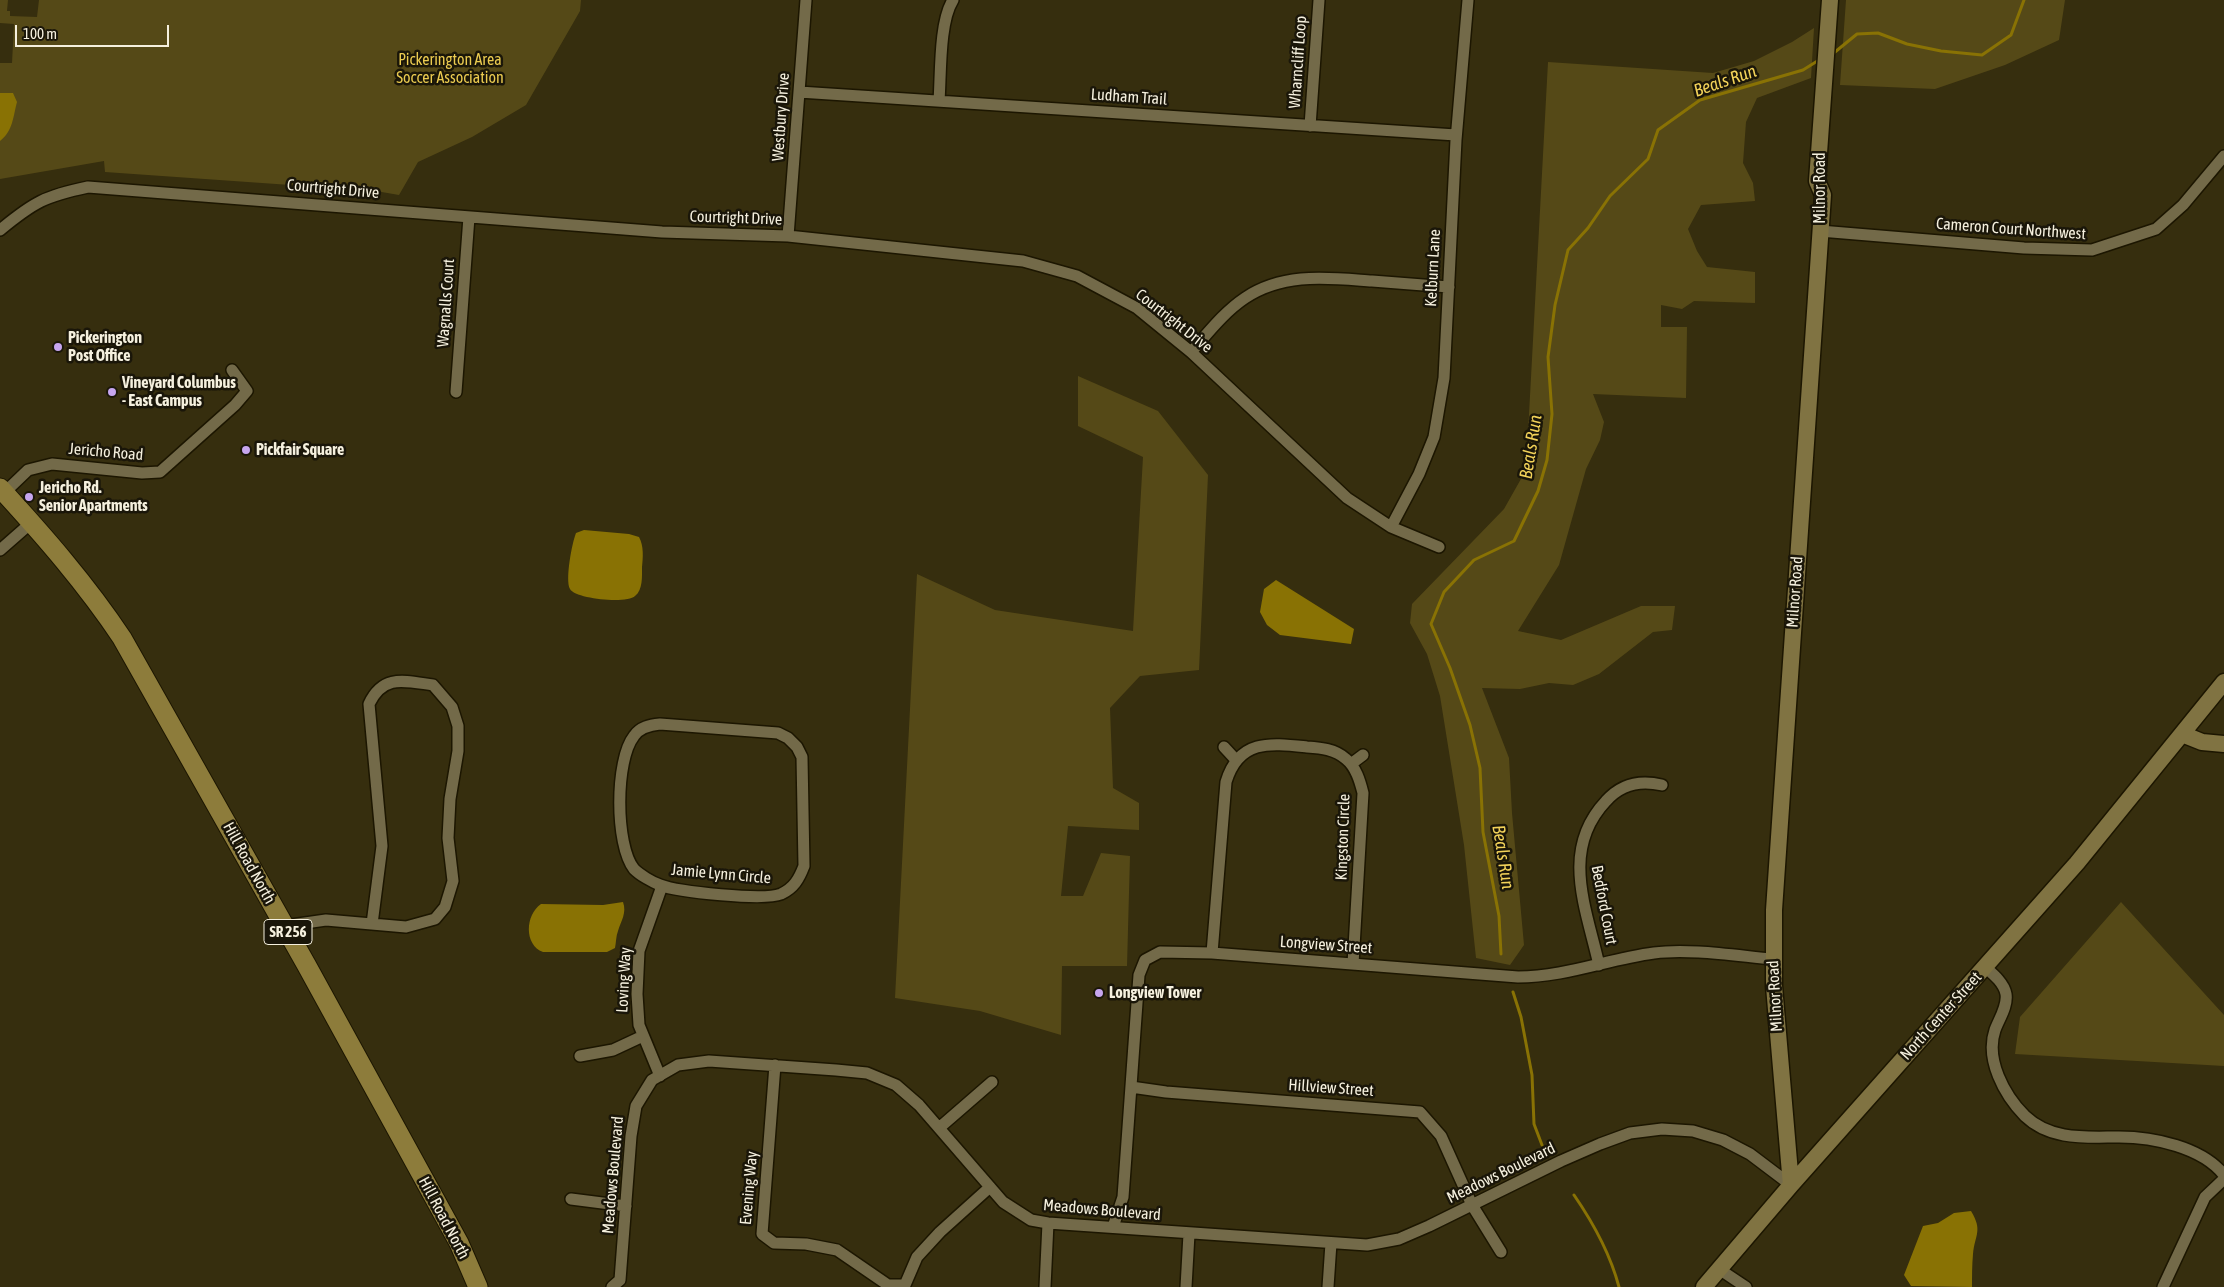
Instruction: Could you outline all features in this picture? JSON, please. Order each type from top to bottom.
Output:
[{"type":"main road","name":"Milnor Road","points":[[1791,1185],[1778,1048],[1773,959],[1774,910],[1823,195],[1817,180],[1830,0]]},
{"type":"main road","name":"Hill Road North","points":[[2,491],[32,522],[98,602],[122,638],[459,1243],[478,1287]]},
{"type":"main road","name":"North Center Street","points":[[1704,1287],[1791,1185],[2083,856],[2224,682]]},
{"type":"main road","points":[[2179,738],[2224,744]]},
{"type":"street","name":"Westbury Drive","points":[[788,236],[806,0]]},
{"type":"street","points":[[939,101],[943,37],[949,7],[953,0]]},
{"type":"street","name":"Wharncliff Loop","points":[[1310,126],[1319,0]]},
{"type":"street","name":"Kelburn Lane","points":[[1391,527],[1419,474],[1434,436],[1444,378],[1456,135],[1468,0]]},
{"type":"street","name":"Ludham Trail","points":[[799,92],[1456,135]]},
{"type":"street","name":"Cameron Court Northwest","points":[[1820,230],[2024,248],[2092,250],[2156,229],[2184,205],[2224,156]]},
{"type":"street","name":"Courtright Drive","points":[[0,230],[29,206],[54,194],[88,187],[662,232],[788,236],[1024,261],[1077,276],[1137,308],[1191,352],[1347,498],[1391,527],[1439,547]]},
{"type":"street","name":"Wagnalls Court","points":[[456,392],[469,217]]},
{"type":"street","points":[[1191,352],[1229,310],[1246,297],[1271,284],[1295,279],[1322,277],[1448,287]]},
{"type":"street","name":"Jericho Road","points":[[2,491],[28,470],[52,464],[142,473],[160,472],[235,405],[247,391],[232,370]]},
{"type":"street","points":[[0,550],[32,522]]},
{"type":"street","points":[[284,926],[326,920],[406,927],[435,919],[445,907],[453,881],[448,838],[450,799],[458,751],[458,726],[452,707],[433,685],[395,681],[382,685],[373,694],[368,704],[382,846],[372,924]]},
{"type":"street","name":"Jamie Lynn Circle","points":[[660,724],[778,733],[788,738],[797,747],[802,757],[803,776],[804,866],[791,889],[772,897],[718,894],[662,886],[635,869],[624,846],[621,832],[622,773],[625,755],[634,736],[642,728],[660,724]]},
{"type":"street","points":[[1212,953],[1226,782],[1236,760],[1249,750],[1272,743],[1327,749],[1337,752],[1351,764],[1363,755]]},
{"type":"street","points":[[1224,747],[1236,760]]},
{"type":"street","name":"Kingston Circle","points":[[1351,764],[1363,793],[1353,964]]},
{"type":"street","name":"Bedford Court","points":[[1600,965],[1580,882],[1580,851],[1584,836],[1599,808],[1620,789],[1648,782],[1662,785]]},
{"type":"street","name":"Loving Way","points":[[660,1076],[643,1036],[638,1018],[639,951],[662,886]]},
{"type":"street","name":"Longview Street","points":[[1113,1227],[1123,1198],[1139,975],[1145,960],[1160,952],[1212,953],[1518,977],[1558,974],[1636,956],[1666,952],[1773,959]]},
{"type":"street","points":[[1985,967],[1998,979],[2006,994],[2005,1004],[1991,1043],[1992,1056],[1997,1071],[2013,1100],[2025,1115],[2047,1129],[2074,1137],[2128,1137],[2167,1144],[2209,1161],[2224,1175]]},
{"type":"street","points":[[580,1056],[613,1050],[643,1036]]},
{"type":"street","name":"Meadows Boulevard","points":[[621,1285],[631,1136],[636,1106],[652,1080],[678,1064],[709,1061],[867,1073],[896,1085],[919,1105],[1003,1202],[1031,1220],[1048,1223],[1367,1245],[1399,1238],[1600,1144],[1630,1133],[1662,1129],[1693,1131],[1722,1140],[1750,1154],[1791,1185]]},
{"type":"street","name":"Evening Way","points":[[775,1065],[762,1234],[774,1243],[806,1244],[837,1250],[888,1285],[905,1284],[917,1257],[940,1232],[990,1187]]},
{"type":"street","points":[[939,1128],[992,1082]]},
{"type":"street","name":"Hillview Street","points":[[1131,1087],[1166,1092],[1420,1112],[1441,1136],[1472,1205],[1501,1252]]},
{"type":"street","points":[[2163,1287],[2206,1197],[2224,1179]]},
{"type":"street","points":[[571,1199],[626,1206]]},
{"type":"street","points":[[1045,1287],[1048,1223]]},
{"type":"street","points":[[1186,1287],[1189,1234]]},
{"type":"street","points":[[1328,1287],[1331,1243]]},
{"type":"street","points":[[1719,1269],[1746,1287]]},
{"type":"green space","name":"Pickerington Area Soccer Association","points":[[0,0],[8,0],[7,11],[10,11],[10,16],[37,17],[39,0],[581,0],[580,11],[526,105],[472,137],[418,162],[399,195],[376,191],[105,172],[104,161],[0,179],[0,63],[12,63],[14,24],[0,23]]},
{"type":"green space","points":[[1846,0],[2065,0],[2059,40],[2005,65],[1935,89],[1840,85]]},
{"type":"green space","points":[[1814,28],[1811,78],[1757,98],[1746,122],[1743,163],[1753,183],[1755,201],[1701,205],[1688,229],[1697,251],[1707,267],[1755,272],[1755,303],[1694,301],[1682,309],[1661,305],[1661,327],[1687,327],[1686,398],[1593,394],[1604,422],[1600,440],[1586,469],[1559,565],[1518,631],[1561,640],[1641,606],[1675,606],[1672,630],[1653,632],[1599,674],[1573,685],[1549,683],[1520,689],[1482,688],[1509,758],[1524,945],[1510,965],[1476,958],[1464,845],[1440,696],[1427,654],[1410,623],[1412,604],[1504,509],[1526,470],[1548,62],[1713,73],[1754,61],[1792,42]]},
{"type":"green space","points":[[1078,376],[1158,411],[1208,475],[1199,670],[1140,676],[1110,708],[1113,788],[1139,803],[1139,830],[1068,826],[1061,896],[1083,896],[1101,853],[1130,856],[1127,966],[1062,966],[1061,1035],[980,1011],[895,998],[917,574],[995,610],[1133,631],[1143,457],[1078,426]]},
{"type":"green space","points":[[2121,902],[2224,1015],[2224,1066],[2015,1054],[2020,1017]]},
{"type":"shaded area","points":[[0,93],[13,93],[17,102],[8,133],[0,141]]},
{"type":"shaded area","points":[[584,530],[629,534],[639,537],[643,552],[642,579],[641,587],[635,596],[622,600],[591,598],[570,589],[568,578],[573,545],[576,533]]},
{"type":"shaded area","points":[[1276,580],[1354,629],[1351,644],[1280,635],[1267,625],[1260,612],[1264,589]]},
{"type":"shaded area","points":[[623,902],[624,913],[617,933],[615,948],[607,952],[543,952],[532,943],[529,930],[530,922],[532,915],[541,904],[603,905]]},
{"type":"shaded area","points":[[1971,1211],[1977,1223],[1972,1266],[1972,1287],[1911,1286],[1904,1275],[1923,1226],[1938,1223],[1954,1213]]},
{"type":"waterway","name":"Beals Run","points":[[1835,52],[1857,34],[1878,33],[1907,44],[1941,51],[1982,55],[2011,35],[2024,0]]},
{"type":"waterway","name":"Beals Run","points":[[1501,954],[1499,916],[1483,832],[1480,768],[1470,725],[1450,668],[1431,624],[1444,592],[1474,560],[1514,541],[1538,491],[1547,460],[1552,414],[1548,357],[1555,305],[1568,250],[1588,228],[1610,196],[1648,159],[1658,130],[1700,100],[1803,70],[1819,60]]},
{"type":"waterway","name":"Beals Run","points":[[1513,992],[1521,1017],[1532,1075],[1534,1124],[1542,1145]]},
{"type":"waterway","name":"Beals Run","points":[[1574,1195],[1601,1239],[1619,1287]]},
{"type":"place","name":"Pickerington Post Office","points":[[58,347]]},
{"type":"place","name":"Vineyard Columbus - East Campus","points":[[112,392]]},
{"type":"place","name":"Pickfair Square","points":[[246,450]]},
{"type":"place","name":"Jericho Rd. Senior Apartments","points":[[29,497]]},
{"type":"place","name":"Longview Tower","points":[[1099,993]]}]
